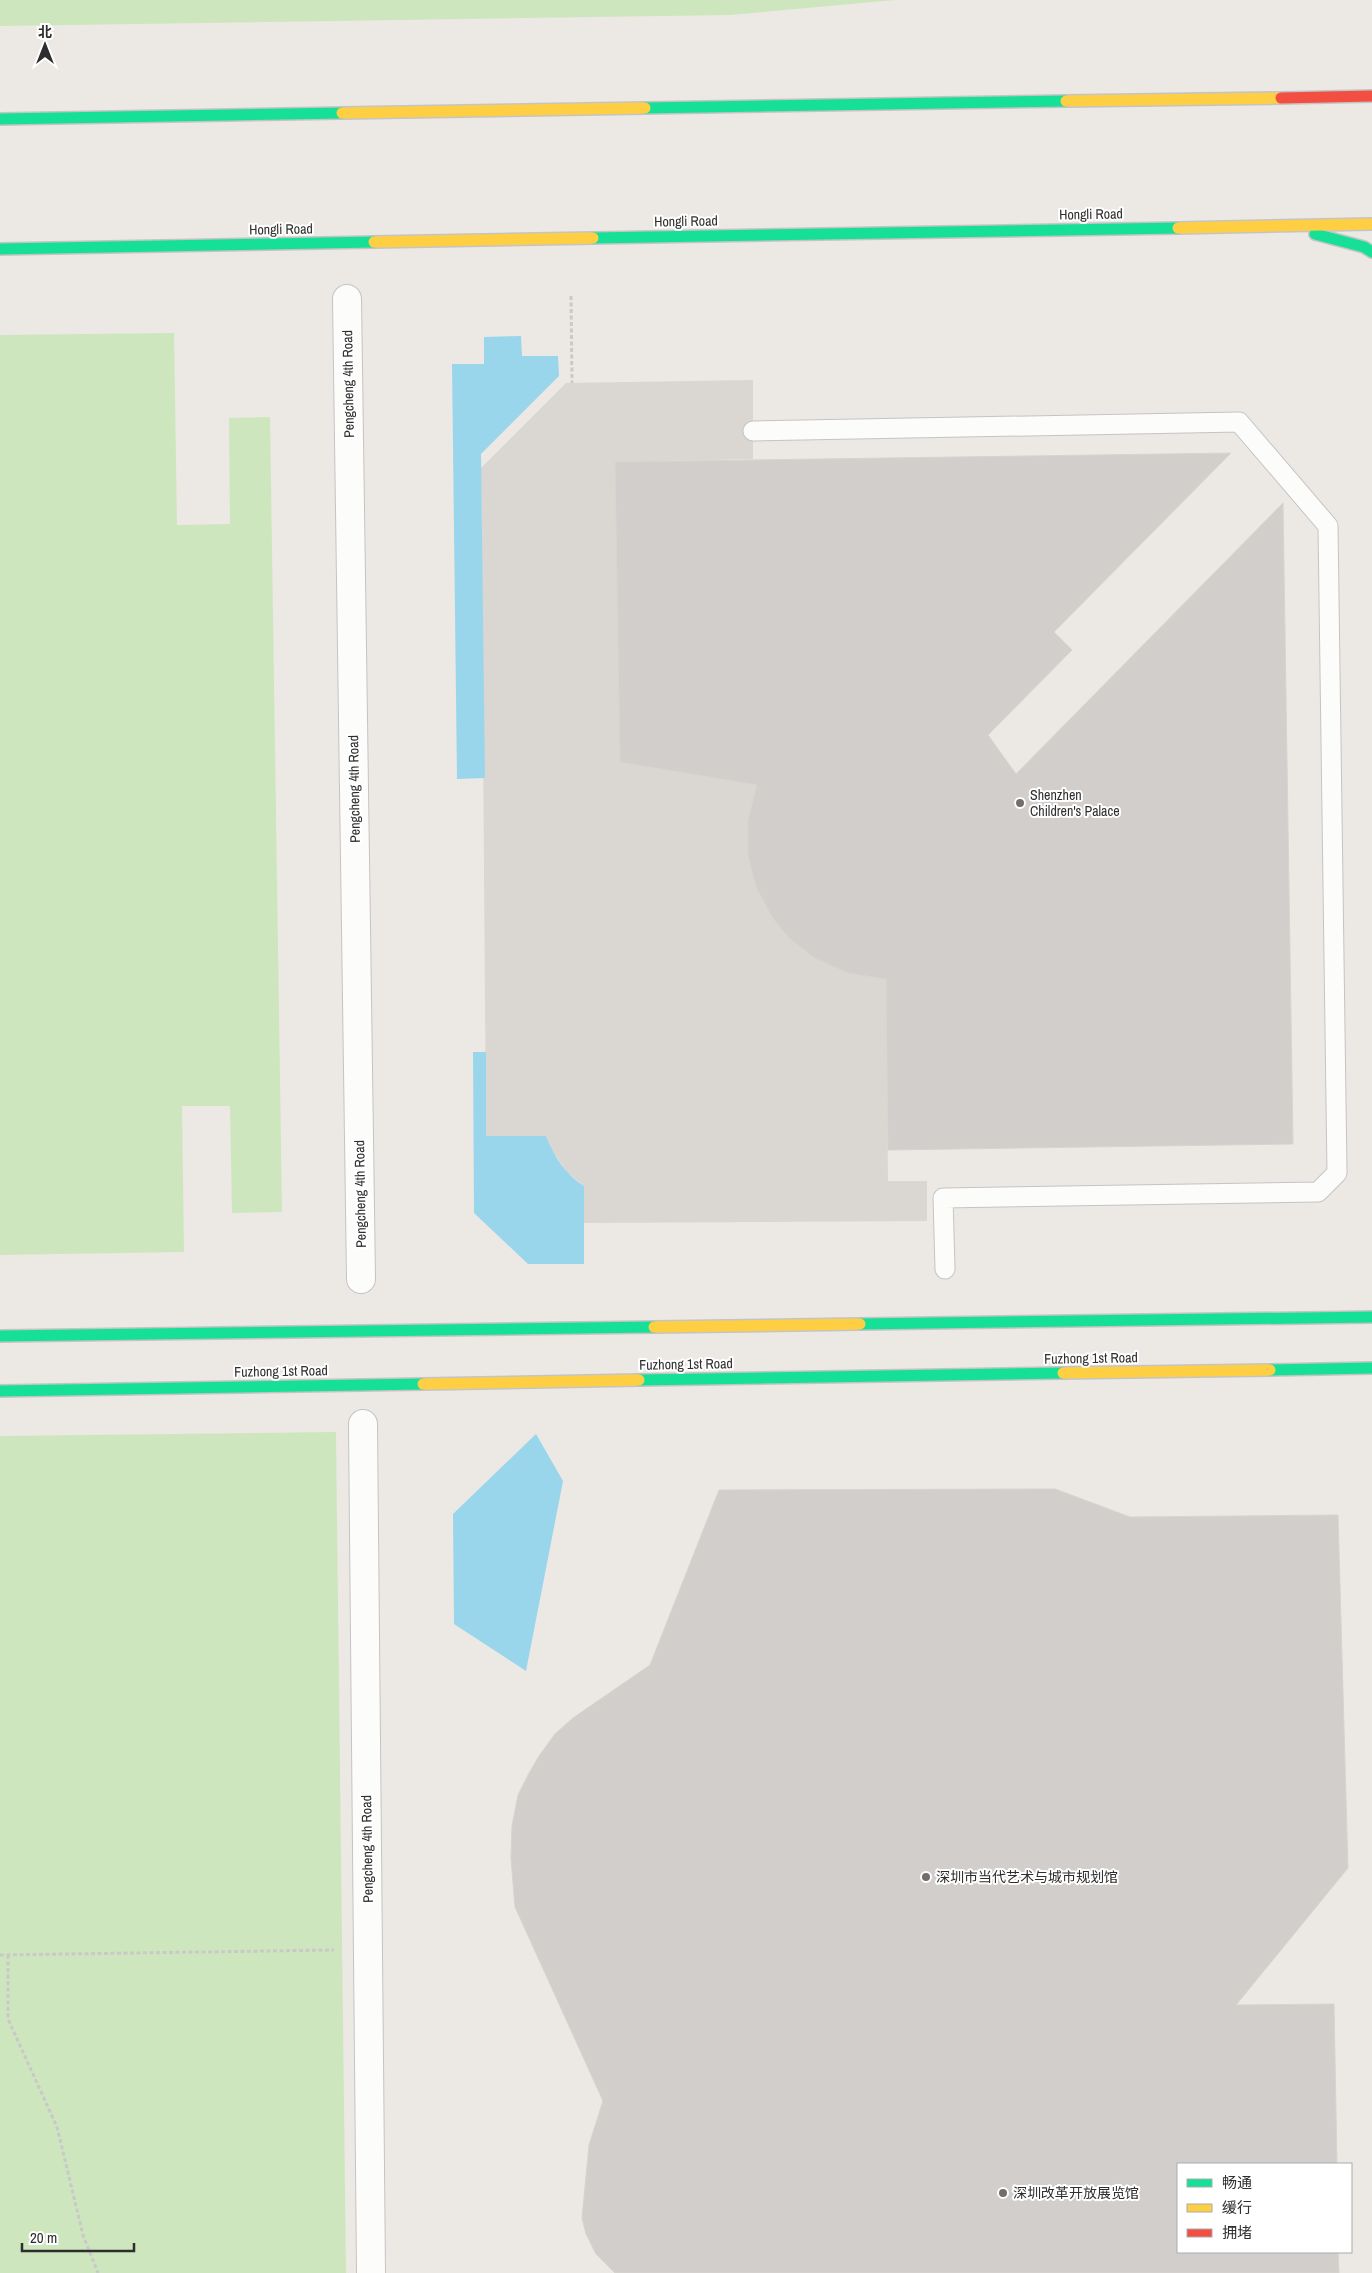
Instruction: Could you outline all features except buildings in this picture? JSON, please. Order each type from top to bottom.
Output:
[{"type":"main road","points":[[0,119],[1372,96]]},
{"type":"main road","name":"Hongli Road","points":[[0,249],[1372,224]]},
{"type":"main road","points":[[1282,226],[1364,247],[1372,252]]},
{"type":"main road","points":[[0,1336],[1372,1317]]},
{"type":"main road","name":"Fuzhong 1st Road","points":[[0,1391],[1372,1368]]},
{"type":"street","name":"Pengcheng 4th Road","points":[[347,299],[361,1279]]},
{"type":"street","name":"Pengcheng 4th Road","points":[[363,1424],[371,2273]]},
{"type":"lane","points":[[753,430],[1239,422],[1328,526],[1337,1173],[1318,1192],[943,1198],[944,1269]]},
{"type":"path","points":[[571,296],[572,383]]},
{"type":"path","points":[[0,1955],[368,1950]]},
{"type":"path","points":[[8,1955],[8,2019],[57,2127],[83,2235],[98,2273]]},
{"type":"green space","points":[[0,0],[895,0],[730,15],[0,26]]},
{"type":"green space","points":[[174,333],[177,525],[230,524],[229,418],[270,417],[282,1212],[232,1213],[230,1106],[182,1106],[184,1252],[0,1255],[0,335]]},
{"type":"green space","points":[[336,1432],[346,2273],[0,2273],[0,1436]]},
{"type":"shaded area","points":[[753,380],[753,459],[615,462],[620,762],[757,785],[748,820],[748,855],[756,887],[772,917],[788,937],[813,957],[848,973],[886,979],[888,1181],[927,1181],[927,1221],[584,1223],[584,1186],[567,1172],[552,1150],[546,1136],[486,1136],[481,468],[566,383]]},
{"type":"water","points":[[521,336],[522,356],[558,356],[559,376],[481,454],[485,778],[457,779],[452,364],[484,364],[484,337]]},
{"type":"water","points":[[473,1052],[486,1052],[486,1136],[546,1136],[561,1164],[571,1176],[584,1186],[584,1264],[528,1264],[474,1213]]},
{"type":"water","points":[[536,1434],[563,1481],[526,1671],[454,1624],[453,1514]]},
{"type":"traffic: fast","points":[[645,108],[1066,101]]},
{"type":"traffic: fast","points":[[0,119],[342,113]]},
{"type":"traffic: fast","points":[[593,238],[1178,228]]},
{"type":"traffic: fast","points":[[1315,234],[1364,247],[1372,252]]},
{"type":"traffic: fast","points":[[0,249],[374,242]]},
{"type":"traffic: fast","points":[[860,1324],[1372,1317]]},
{"type":"traffic: fast","points":[[0,1336],[654,1327]]},
{"type":"traffic: fast","points":[[1270,1370],[1372,1368]]},
{"type":"traffic: fast","points":[[639,1380],[1063,1373]]},
{"type":"traffic: fast","points":[[0,1391],[423,1384]]},
{"type":"traffic: slow","points":[[1066,101],[1281,98]]},
{"type":"traffic: slow","points":[[342,113],[645,108]]},
{"type":"traffic: slow","points":[[1178,228],[1372,224]]},
{"type":"traffic: slow","points":[[374,242],[593,238]]},
{"type":"traffic: slow","points":[[654,1327],[860,1324]]},
{"type":"traffic: slow","points":[[1063,1373],[1270,1370]]},
{"type":"traffic: slow","points":[[423,1384],[639,1380]]},
{"type":"traffic: jam","points":[[1281,98],[1372,96]]},
{"type":"place","name":"Shenzhen Children's Palace","points":[[1020,803]]},
{"type":"place","name":"深圳市当代艺术与城市规划馆","points":[[926,1877]]},
{"type":"place","name":"深圳改革开放展览馆","points":[[1003,2193]]}]
